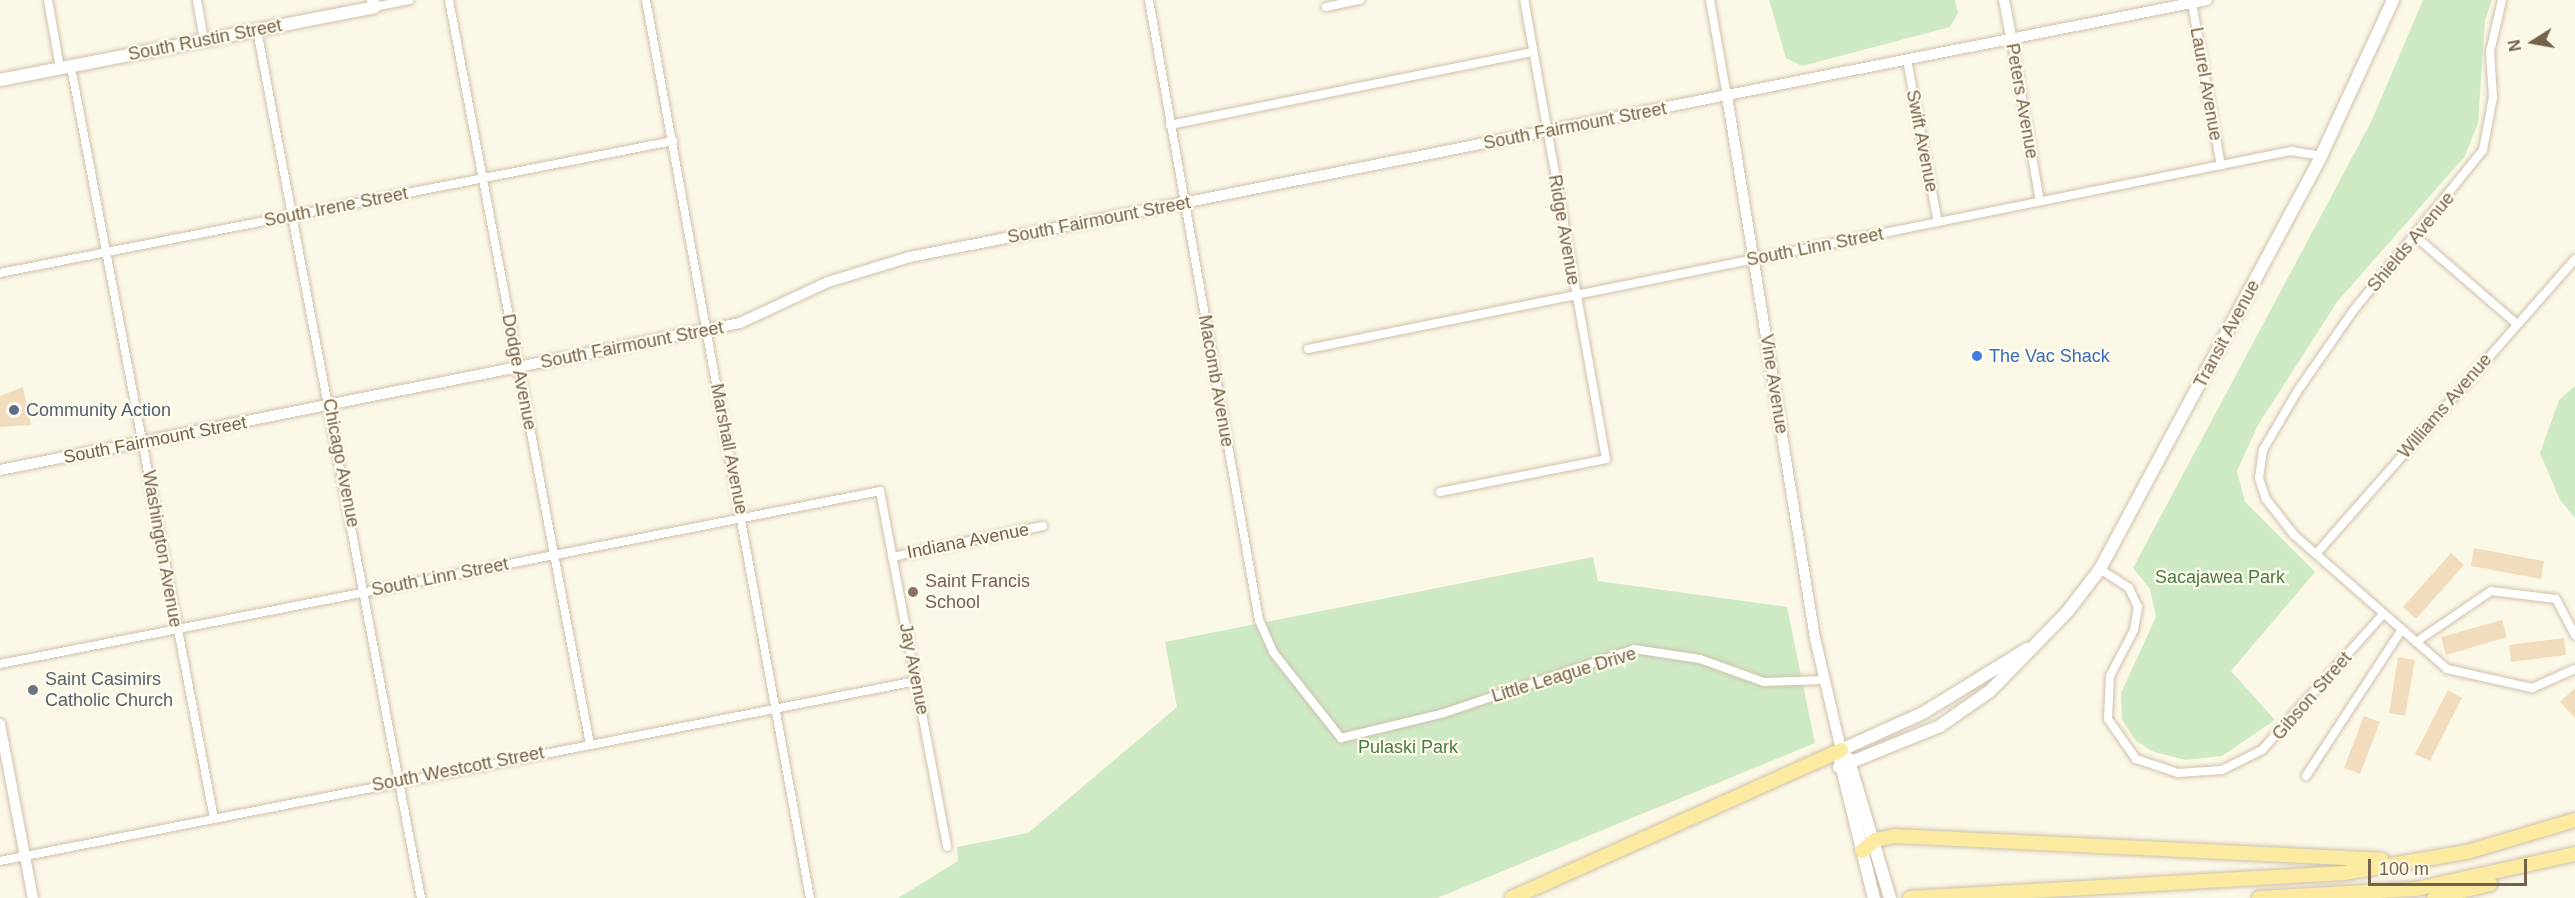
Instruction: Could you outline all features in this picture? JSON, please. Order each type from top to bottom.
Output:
[{"type":"main road","name":"Transit Avenue","points":[[1839,767],[1940,726],[2010,675],[2100,569],[2321,156],[2393,0]]},
{"type":"main road","name":"South Rustin Street","points":[[0,80],[257,30],[374,4]]},
{"type":"main road","name":"Transit Avenue","points":[[1841,750],[1923,713],[2031,648]]},
{"type":"main road","points":[[1512,898],[1841,750],[1852,762],[1890,898]]},
{"type":"main road","name":"Vine Avenue","points":[[1839,767],[1841,750]]},
{"type":"main road","points":[[1839,767],[1874,898]]},
{"type":"main road","points":[[1910,898],[2344,873],[2431,860],[2575,820]]},
{"type":"main road","points":[[1862,851],[1875,840],[2431,860]]},
{"type":"main road","points":[[2259,898],[2416,888],[2575,855]]},
{"type":"main road","points":[[2434,898],[2575,855]]},
{"type":"street","name":"Washington Avenue","points":[[48,0],[66,68],[106,253],[143,442],[176,630],[214,819]]},
{"type":"street","points":[[196,0],[204,40]]},
{"type":"street","name":"South Rustin Street","points":[[374,4],[410,0]]},
{"type":"street","name":"Dodge Avenue","points":[[449,0],[590,744]]},
{"type":"street","name":"Marshall Avenue","points":[[646,0],[706,331],[743,518],[810,898]]},
{"type":"street","name":"Macomb Avenue","points":[[1149,0],[1259,620],[1273,652],[1341,738]]},
{"type":"street","points":[[1326,7],[1360,0]]},
{"type":"street","name":"Ridge Avenue","points":[[1440,492],[1606,459],[1524,0]]},
{"type":"street","name":"Vine Avenue","points":[[1710,0],[1823,680],[1841,750]]},
{"type":"street","name":"Peters Avenue","points":[[2004,0],[2040,201]]},
{"type":"street","name":"South Fairmount Street","points":[[0,470],[331,407],[706,331],[763,316],[867,268],[1184,203],[2012,41],[2207,0]]},
{"type":"street","name":"Shields Avenue","points":[[2316,554],[2266,500],[2260,463],[2303,383],[2483,150],[2493,97],[2490,52],[2502,0]]},
{"type":"street","name":"Laurel Avenue","points":[[2192,3],[2221,165]]},
{"type":"street","name":"Chicago Avenue","points":[[257,30],[331,407],[421,898]]},
{"type":"street","points":[[1170,125],[1533,52]]},
{"type":"street","name":"Swift Avenue","points":[[1907,60],[1938,222]]},
{"type":"street","name":"South Irene Street","points":[[0,273],[673,141]]},
{"type":"street","name":"South Linn Street","points":[[1308,349],[2291,151],[2321,156]]},
{"type":"street","points":[[2415,236],[2517,324]]},
{"type":"street","name":"Williams Avenue","points":[[2316,554],[2575,259]]},
{"type":"street","name":"South Linn Street","points":[[0,664],[880,491]]},
{"type":"street","name":"Jay Avenue","points":[[880,491],[947,847]]},
{"type":"street","name":"Indiana Avenue","points":[[892,557],[1043,526]]},
{"type":"street","points":[[2316,554],[2447,669],[2518,687],[2532,688],[2575,669]]},
{"type":"street","name":"Gibson Street","points":[[2100,569],[2129,588],[2138,607],[2134,630],[2110,676],[2108,719],[2136,759],[2171,772],[2222,770],[2262,750],[2384,613]]},
{"type":"street","points":[[2415,642],[2491,591],[2556,599],[2575,635]]},
{"type":"street","points":[[2306,776],[2401,631]]},
{"type":"street","name":"Little League Drive","points":[[1341,738],[1444,713],[1634,649],[1700,659],[1764,682],[1823,680]]},
{"type":"street","name":"South Westcott Street","points":[[0,861],[400,780],[917,681]]},
{"type":"street","points":[[0,724],[33,898]]},
{"type":"green space","points":[[1769,0],[1955,0],[1958,13],[1950,27],[1802,66],[1786,58]]},
{"type":"green space","name":"Sacajawea Park","points":[[2423,0],[2492,0],[2485,20],[2478,123],[2465,156],[2337,302],[2258,425],[2237,471],[2245,502],[2315,572],[2231,671],[2275,720],[2222,756],[2186,760],[2154,752],[2136,741],[2122,720],[2121,693],[2156,617],[2150,589],[2133,568],[2371,122]]},
{"type":"green space","points":[[2575,386],[2575,518],[2560,500],[2540,453],[2559,400]]},
{"type":"green space","name":"Pulaski Park","points":[[1593,557],[1598,581],[1787,607],[1815,743],[1437,898],[898,898],[958,861],[957,847],[1028,833],[1177,707],[1165,642]]},
{"type":"building","name":"Community Action","points":[[23,387],[31,425],[0,427],[0,396]]},
{"type":"building","points":[[2474,548],[2544,561],[2541,579],[2471,566]]},
{"type":"building","points":[[2451,553],[2464,565],[2416,619],[2403,607]]},
{"type":"building","points":[[2502,620],[2507,637],[2446,655],[2441,637]]},
{"type":"building","points":[[2564,638],[2566,655],[2511,662],[2509,645]]},
{"type":"building","points":[[2398,657],[2415,660],[2405,716],[2389,713]]},
{"type":"building","points":[[2575,688],[2575,718],[2560,702]]},
{"type":"building","points":[[2448,690],[2462,698],[2430,761],[2415,754]]},
{"type":"building","points":[[2364,716],[2380,722],[2360,774],[2344,768]]},
{"type":"place","name":"The Vac Shack","points":[[1977,356]]},
{"type":"place","name":"Community Action","points":[[14,410]]},
{"type":"place","name":"Saint Francis School","points":[[913,592]]},
{"type":"place","name":"Saint Casimirs Catholic Church","points":[[33,690]]}]
